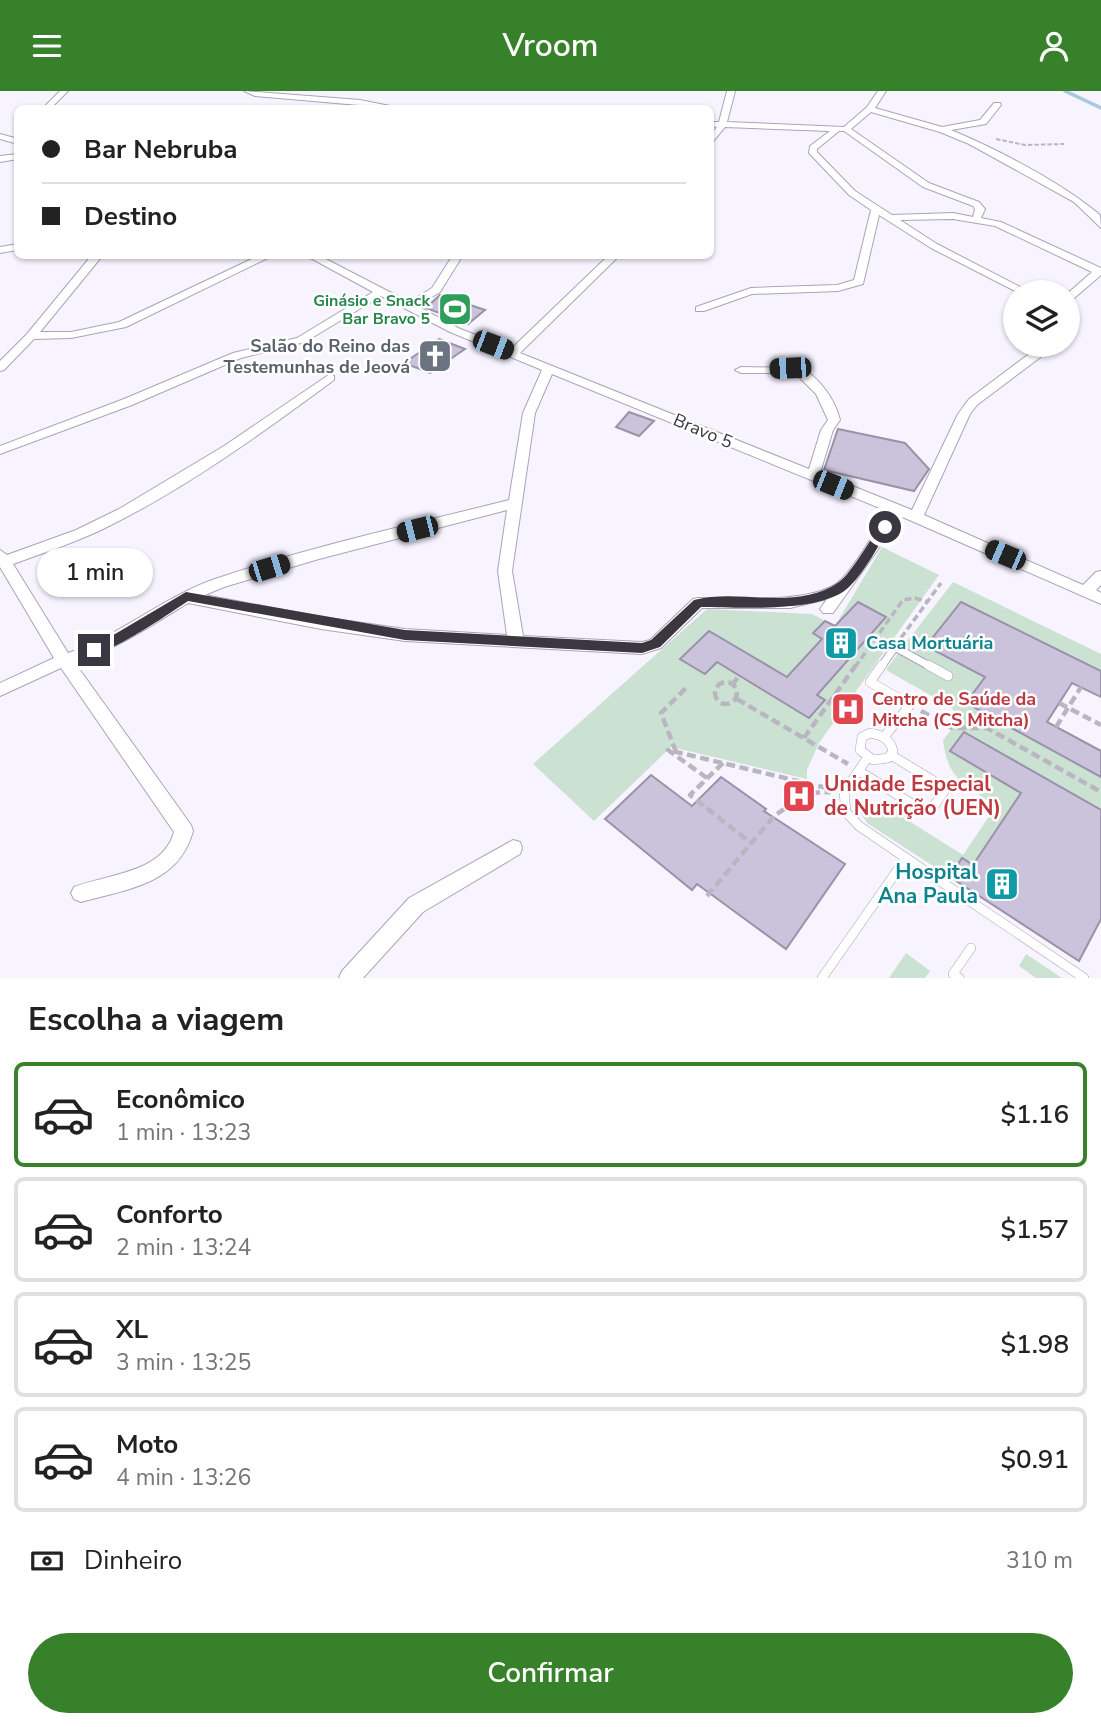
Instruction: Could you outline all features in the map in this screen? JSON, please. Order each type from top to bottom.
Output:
[{"type":"street","points":[[49,105],[64,91]]},
{"type":"street","points":[[248,91],[255,94],[348,100],[378,105]]},
{"type":"street","points":[[714,137],[722,125],[731,91]]},
{"type":"street","points":[[882,91],[870,109],[817,143],[813,153],[842,184],[876,209],[934,247],[1003,281]]},
{"type":"street","points":[[943,130],[983,122],[997,105]]},
{"type":"street","points":[[870,109],[943,130],[972,142],[1077,200],[1097,217],[1101,225]]},
{"type":"street","points":[[714,124],[841,129],[926,185],[976,204],[980,209],[977,218]]},
{"type":"street","points":[[700,309],[751,291],[838,288],[859,282],[876,209]]},
{"type":"street","points":[[891,218],[977,218],[998,224],[1097,270]]},
{"type":"street","points":[[1080,286],[1097,270],[1101,258]]},
{"type":"street","points":[[0,368],[31,336],[95,259]]},
{"type":"street","points":[[31,336],[71,335],[122,325],[261,259]]},
{"type":"street","name":"Bravo 5","points":[[318,259],[454,330],[916,517],[1101,599]]},
{"type":"street","points":[[408,307],[436,290],[455,259]]},
{"type":"street","points":[[513,353],[611,259]]},
{"type":"street","points":[[0,450],[128,403],[237,355],[301,340],[382,291]]},
{"type":"street","points":[[916,517],[964,414],[973,402],[1034,357]]},
{"type":"street","points":[[516,641],[505,571],[529,413],[549,367]]},
{"type":"street","points":[[741,370],[798,370],[805,373],[831,410],[834,419],[827,430],[813,476]]},
{"type":"street","points":[[82,893],[164,866],[177,855],[183,844],[184,831],[64,660],[3,558],[82,533],[123,513],[256,432],[330,378]]},
{"type":"street","points":[[0,690],[64,660],[94,650],[126,634],[186,597],[219,583],[318,554],[516,503]]},
{"type":"street","points":[[828,610],[874,545],[895,509]]},
{"type":"street","points":[[1085,591],[1101,576]]},
{"type":"street","points":[[186,597],[405,635],[642,648],[655,644],[698,603],[790,603],[818,597],[845,585]]},
{"type":"street","points":[[349,978],[416,905],[513,849]]},
{"type":"lane","points":[[884,737],[910,705],[870,682],[895,647],[948,675]]},
{"type":"lane","points":[[870,733],[884,737],[892,747],[891,755],[884,760],[868,757],[860,750],[862,737],[870,733]]},
{"type":"lane","points":[[859,771],[922,810],[932,809],[944,791],[942,786],[891,755]]},
{"type":"lane","points":[[868,757],[844,792],[846,812],[859,825],[906,858],[1084,978]]},
{"type":"lane","points":[[822,978],[906,858]]},
{"type":"lane","points":[[959,978],[953,974],[971,948]]},
{"type":"path","points":[[987,137],[1025,145],[1064,144]]},
{"type":"path","points":[[895,647],[941,583]]},
{"type":"path","points":[[804,739],[903,600],[915,598],[928,602]]},
{"type":"path","points":[[732,685],[739,676]]},
{"type":"path","points":[[719,684],[732,685],[738,689],[737,699],[727,703],[719,700],[715,689],[719,684]]},
{"type":"path","points":[[676,752],[661,713],[688,686]]},
{"type":"path","points":[[1056,727],[1081,687]]},
{"type":"path","points":[[737,699],[859,771]]},
{"type":"path","points":[[1059,703],[1101,725]]},
{"type":"path","points":[[910,705],[952,728],[987,728],[1101,792]]},
{"type":"path","points":[[707,778],[668,750],[844,792]]},
{"type":"path","points":[[723,763],[690,795],[751,843]]},
{"type":"path","points":[[707,896],[774,816],[808,793],[844,792]]},
{"type":"green space","points":[[882,547],[939,575],[819,743],[807,770],[807,779],[671,747],[594,821],[533,764],[707,609],[812,614],[835,626]]},
{"type":"green space","points":[[953,582],[1101,654],[1101,671],[962,602],[948,619],[985,652],[940,628],[928,643],[912,635]]},
{"type":"green space","points":[[910,637],[985,677],[967,703],[1101,777],[1101,849],[1017,799],[1006,815],[1007,829],[999,825],[973,865],[950,877],[867,823],[861,814],[861,804],[882,804],[963,855],[996,806],[967,787],[949,765],[943,740],[958,717],[951,707],[886,670]]},
{"type":"green space","points":[[906,953],[930,971],[925,978],[889,978]]},
{"type":"green space","points":[[1026,954],[1062,978],[1036,978],[1019,966]]},
{"type":"building","name":"Ginásio e Snack Bar Bravo 5","points":[[440,295],[485,310],[468,324],[426,308]]},
{"type":"building","name":"Salão do Reino das Testemunhas de Jeová","points":[[439,339],[465,349],[430,373],[404,363]]},
{"type":"building","points":[[629,412],[654,421],[639,436],[616,427]]},
{"type":"building","points":[[838,429],[905,443],[929,469],[914,491],[824,470]]},
{"type":"building","points":[[858,602],[886,617],[817,695],[825,700],[809,718],[717,662],[705,674],[680,659],[709,631],[787,677],[822,639],[813,633],[825,621],[835,626]]},
{"type":"building","points":[[961,602],[1101,671],[1101,697],[1072,683],[1047,722],[1101,751],[1101,777],[966,703],[985,677],[926,646]]},
{"type":"building","name":"Hospital Ana Paula","points":[[964,732],[1101,810],[1101,919],[1079,961],[950,877],[962,858],[973,865],[1021,793],[950,751]]},
{"type":"building","points":[[651,775],[692,806],[721,777],[766,809],[764,811],[845,864],[786,949],[697,884],[692,890],[605,819]]},
{"type":"waterway","points":[[1065,91],[1101,108]]},
{"type":"place","name":"Ginásio e Snack Bar Bravo 5","points":[[455,309]]},
{"type":"place","name":"Salão do Reino das Testemunhas de Jeová","points":[[435,356]]},
{"type":"place","name":"Casa Mortuária","points":[[841,643]]},
{"type":"place","name":"Centro de Saúde da Mitcha (CS Mitcha)","points":[[848,709]]},
{"type":"place","name":"Unidade Especial de Nutrição (UEN)","points":[[799,796]]},
{"type":"place","name":"Hospital Ana Paula","points":[[1002,884]]},
{"type":"route","points":[[94,650],[126,634],[186,597],[405,635],[642,648],[655,644],[698,603],[790,603],[818,597],[845,585],[885,527]]}]
